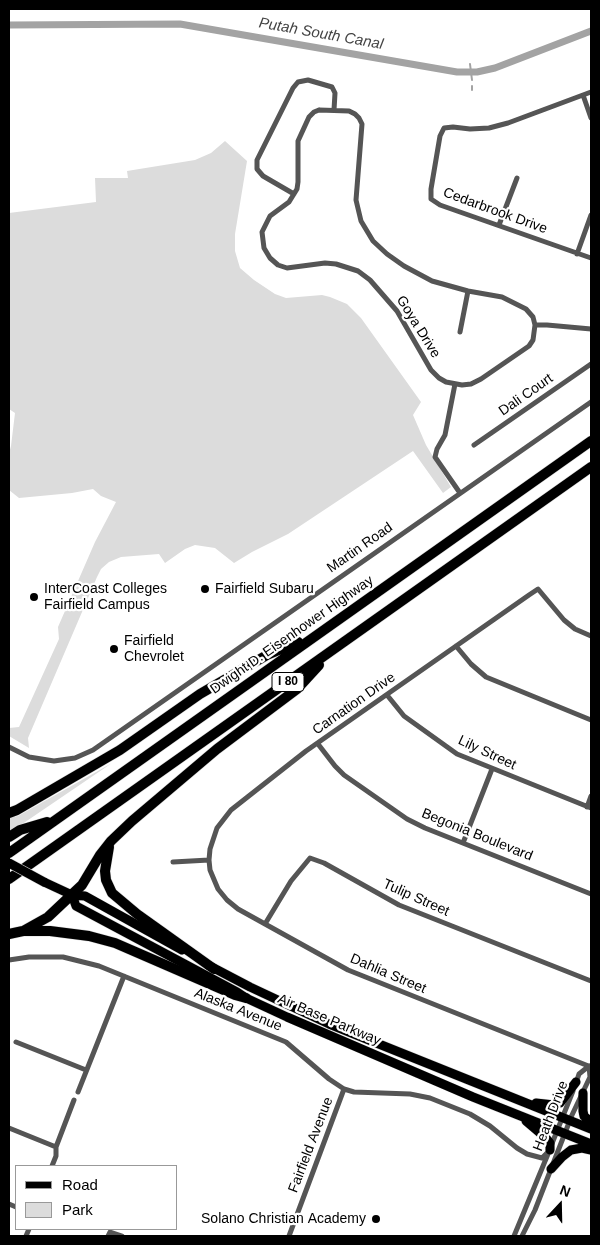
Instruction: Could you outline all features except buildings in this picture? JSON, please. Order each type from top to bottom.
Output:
[{"type":"highway","name":"Dwight D. Eisenhower Highway","points":[[9,852],[591,440]]},
{"type":"highway","name":"I 80","points":[[9,879],[591,467]]},
{"type":"highway","points":[[9,813],[120,750],[200,694],[267,655],[317,634]]},
{"type":"highway","points":[[23,931],[48,917],[72,896],[82,885],[111,841],[211,755],[297,689],[332,650]]},
{"type":"highway","points":[[9,837],[20,830],[55,820]]},
{"type":"highway","points":[[111,841],[104,871],[112,893],[137,914],[214,968]]},
{"type":"highway","points":[[9,934],[23,931],[68,932],[115,943],[246,998]]},
{"type":"main road","name":"Air Base Parkway","points":[[9,863],[72,896],[85,896],[214,968],[329,1024],[591,1129]]},
{"type":"main road","name":"Air Base Parkway","points":[[72,896],[76,906],[246,998],[326,1035],[591,1144]]},
{"type":"main road","points":[[526,1102],[554,1105],[560,1103],[576,1082]]},
{"type":"main road","points":[[583,1093],[582,1111],[584,1116],[591,1122]]},
{"type":"main road","points":[[520,1116],[546,1138],[550,1144],[550,1150]]},
{"type":"main road","points":[[551,1169],[571,1150],[582,1148],[591,1150]]},
{"type":"street","points":[[334,110],[335,93],[332,87],[308,80],[298,82],[293,88],[257,160],[258,169],[263,176],[294,194],[298,182],[297,149],[300,135],[314,112],[334,110],[349,111],[355,114],[360,118],[362,124],[356,200],[361,221],[373,241],[387,254],[417,274],[432,281],[468,291],[502,297],[518,303],[533,317],[535,326],[533,340],[523,351],[481,380],[470,384],[454,384],[445,435],[436,449],[435,457],[460,493]]},
{"type":"street","points":[[591,92],[583,95],[591,118]]},
{"type":"street","name":"Cedarbrook Drive","points":[[583,95],[508,123],[489,128],[444,128],[440,136],[431,199],[440,204],[591,258]]},
{"type":"street","points":[[499,225],[517,178]]},
{"type":"street","name":"Goya Drive","points":[[294,194],[289,202],[270,216],[262,232],[264,248],[270,258],[278,265],[287,268],[325,263],[336,264],[358,271],[370,280],[397,311],[431,370],[438,378],[454,384]]},
{"type":"street","points":[[578,254],[591,215]]},
{"type":"street","points":[[460,332],[468,291]]},
{"type":"street","points":[[535,326],[547,324],[591,329]]},
{"type":"street","name":"Dali Court","points":[[474,445],[591,364]]},
{"type":"street","name":"Martin Road","points":[[9,747],[29,757],[54,761],[75,758],[93,750],[591,402]]},
{"type":"street","name":"Carnation Drive","points":[[209,860],[213,838],[223,818],[318,744],[538,589],[564,620],[575,629],[591,636]]},
{"type":"street","points":[[456,646],[470,664],[486,677],[591,720]]},
{"type":"street","name":"Lily Street","points":[[387,695],[404,716],[466,759],[589,808]]},
{"type":"street","name":"Begonia Boulevard","points":[[318,744],[344,775],[407,819],[425,828],[591,894]]},
{"type":"street","points":[[463,843],[492,769]]},
{"type":"street","points":[[589,808],[591,796]]},
{"type":"street","name":"Tulip Street","points":[[265,924],[291,881],[310,858],[399,905],[591,981]]},
{"type":"street","points":[[173,862],[209,860]]},
{"type":"street","name":"Dahlia Street","points":[[209,860],[218,889],[238,909],[358,975],[590,1066]]},
{"type":"street","name":"Alaska Avenue","points":[[9,960],[29,957],[63,957],[91,963],[286,1042],[329,1079],[344,1089],[377,1094],[421,1096],[470,1114],[490,1126],[527,1154],[542,1158],[550,1150]]},
{"type":"street","points":[[78,1092],[124,976]]},
{"type":"street","points":[[16,1042],[86,1070]]},
{"type":"street","name":"Heath Drive","points":[[522,1236],[535,1210],[551,1169],[579,1074],[590,1066]]},
{"type":"street","name":"Heath Drive","points":[[514,1236],[550,1150],[561,1132],[566,1119],[583,1093],[590,1077],[590,1066]]},
{"type":"street","name":"Fairfield Avenue","points":[[289,1236],[344,1089]]},
{"type":"street","points":[[52,1165],[56,1156],[56,1147],[74,1100]]},
{"type":"street","points":[[9,1128],[56,1147]]},
{"type":"street","points":[[109,1234],[122,1236]]},
{"type":"green space","points":[[225,141],[247,161],[235,234],[235,251],[240,268],[275,294],[286,298],[322,295],[330,297],[347,304],[361,318],[421,402],[413,415],[426,445],[451,487],[443,493],[413,451],[288,534],[234,563],[215,548],[195,545],[185,549],[165,563],[159,554],[121,557],[109,562],[101,569],[97,577],[28,738],[29,748],[9,736],[9,728],[19,727],[59,639],[58,627],[95,542],[116,502],[101,496],[93,489],[19,498],[9,490],[9,453],[15,413],[9,409],[9,213],[96,202],[95,178],[128,178],[127,171],[195,160],[211,153]]},
{"type":"green space","points":[[112,763],[9,833],[9,818],[18,816]]},
{"type":"waterway","name":"Putah South Canal","points":[[9,25],[180,24],[457,72],[477,72],[495,68],[591,31]]},
{"type":"waterway","name":"Putah South Canal","points":[[470,64],[472,80]]},
{"type":"place","name":"Fairfield Subaru","points":[[205,589]]},
{"type":"place","name":"InterCoast Colleges Fairfield Campus","points":[[34,597]]},
{"type":"place","name":"Fairfield Chevrolet","points":[[114,649]]},
{"type":"place","name":"Solano Christian Academy","points":[[376,1219]]}]
